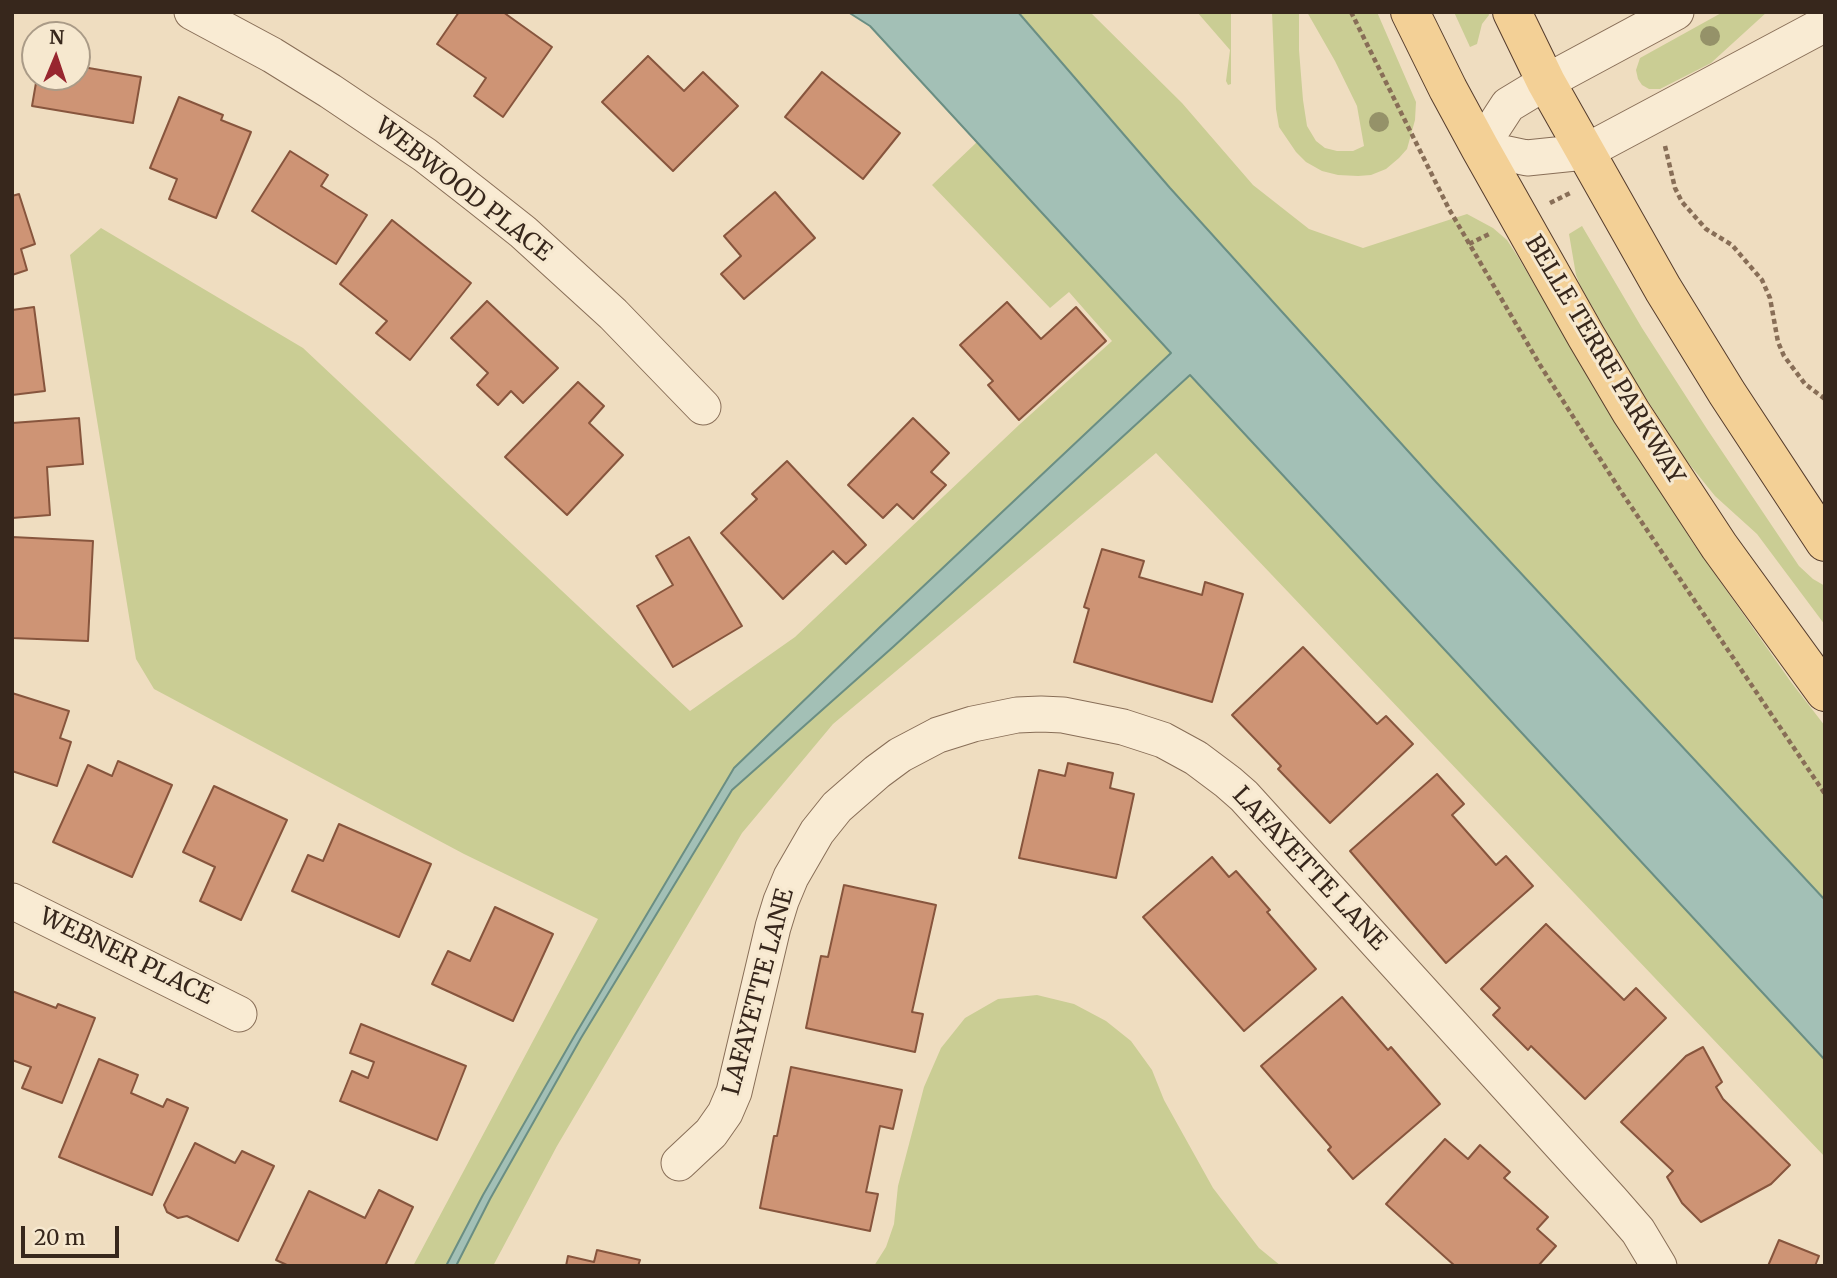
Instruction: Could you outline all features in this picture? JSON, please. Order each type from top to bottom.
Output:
[{"type":"main road","name":"BELLE TERRE PARKWAY","points":[[1410,12],[1480,148],[1631,412],[1719,546],[1825,692]]},
{"type":"main road","points":[[1512,12],[1546,82],[1663,289],[1727,393],[1825,542]]},
{"type":"street","name":"WEBWOOD PLACE","points":[[192,12],[272,55],[425,155],[523,232],[614,314],[703,407]]},
{"type":"street","points":[[1676,12],[1508,105],[1480,148],[1527,158],[1585,152],[1825,24]]},
{"type":"street","name":"LAFAYETTE LANE","points":[[679,1163],[711,1133],[725,1113],[734,1091],[781,901],[804,853],[837,807],[900,755],[938,735],[1017,715],[1063,715],[1123,727],[1163,740],[1196,758],[1244,796],[1611,1200],[1638,1231],[1659,1266]]},
{"type":"street","name":"WEBNER PLACE","points":[[12,901],[239,1014]]},
{"type":"path","points":[[1351,12],[1449,209],[1540,365],[1622,493],[1825,794]]},
{"type":"path","points":[[1665,145],[1675,188],[1682,202],[1706,229],[1732,245],[1762,280],[1770,298],[1778,342],[1784,356],[1805,384],[1825,399]]},
{"type":"path","points":[[1469,244],[1499,229]]},
{"type":"green space","points":[[1018,12],[1090,12],[1182,103],[1253,185],[1309,229],[1363,248],[1467,214],[1493,228],[1507,240],[1691,540],[1825,726],[1825,900],[1436,482],[1170,188]]},
{"type":"green space","points":[[1197,12],[1231,12],[1231,84],[1228,85],[1226,81],[1230,50]]},
{"type":"green space","points":[[1272,12],[1304,12],[1299,14],[1299,50],[1307,126],[1316,141],[1325,148],[1353,151],[1364,146],[1357,106],[1307,12],[1377,12],[1416,102],[1415,120],[1407,149],[1386,169],[1371,175],[1338,175],[1322,171],[1306,162],[1296,152],[1279,127]]},
{"type":"green space","points":[[1454,12],[1488,12],[1477,44],[1470,47]]},
{"type":"green space","points":[[1723,12],[1767,12],[1711,63],[1660,89],[1649,89],[1642,85],[1636,70],[1640,58]]},
{"type":"green space","points":[[977,142],[1171,353],[734,768],[483,1195],[446,1266],[413,1266],[598,919],[464,854],[154,689],[136,659],[70,255],[101,228],[303,348],[690,711],[795,637],[1020,424],[1112,341],[1069,292],[1050,308],[932,185]]},
{"type":"green space","points":[[1582,226],[1642,328],[1799,566],[1825,586],[1825,625],[1757,534],[1715,496],[1686,460],[1631,375],[1576,275],[1569,234]]},
{"type":"green space","points":[[1190,375],[1825,1060],[1825,1157],[1156,453],[833,724],[742,833],[557,1146],[493,1266],[456,1266],[490,1199],[581,1038],[732,790],[893,647]]},
{"type":"green space","points":[[1037,995],[1074,1004],[1106,1021],[1131,1041],[1152,1070],[1164,1100],[1213,1188],[1259,1248],[1281,1266],[874,1266],[886,1247],[894,1224],[898,1186],[924,1087],[941,1048],[965,1018],[998,999]]},
{"type":"water","points":[[848,12],[1018,12],[1170,188],[1436,482],[1825,900],[1825,1060],[1190,375],[893,647],[732,790],[581,1038],[490,1199],[456,1266],[446,1266],[483,1195],[575,1035],[734,768],[1171,353],[870,26]]},
{"type":"building","points":[[459,12],[503,12],[552,47],[503,117],[474,96],[486,78],[437,44]]},
{"type":"building","points":[[648,56],[684,91],[703,72],[738,106],[673,171],[602,102]]},
{"type":"building","points":[[91,68],[141,77],[133,123],[32,106],[35,91],[91,91]]},
{"type":"building","points":[[822,72],[900,133],[863,179],[785,117]]},
{"type":"building","points":[[179,97],[223,115],[221,120],[251,132],[216,218],[169,199],[177,179],[150,168]]},
{"type":"building","points":[[290,151],[328,175],[321,186],[367,215],[336,264],[252,211]]},
{"type":"building","points":[[775,192],[815,238],[744,299],[721,274],[741,256],[724,236]]},
{"type":"building","points":[[19,194],[35,244],[21,249],[27,270],[12,275],[12,196]]},
{"type":"building","points":[[392,220],[471,283],[410,360],[376,333],[387,321],[340,284]]},
{"type":"building","points":[[487,301],[558,368],[523,403],[511,391],[498,405],[477,385],[488,373],[451,338]]},
{"type":"building","points":[[1007,302],[1041,339],[1076,307],[1106,341],[1019,420],[988,385],[993,381],[960,345]]},
{"type":"building","points":[[34,307],[45,391],[12,395],[12,310]]},
{"type":"building","points":[[578,382],[604,406],[589,423],[623,455],[567,515],[505,457]]},
{"type":"building","points":[[79,418],[83,464],[47,467],[50,515],[12,518],[12,423]]},
{"type":"building","points":[[913,418],[949,453],[931,472],[946,485],[913,519],[897,504],[883,518],[848,485]]},
{"type":"building","points":[[787,461],[866,545],[846,564],[833,551],[783,599],[721,533],[757,499],[752,494]]},
{"type":"building","points":[[12,537],[93,541],[88,641],[12,638]]},
{"type":"building","points":[[689,537],[742,626],[673,667],[637,606],[673,585],[656,556]]},
{"type":"building","points":[[1102,549],[1144,561],[1139,577],[1202,595],[1205,582],[1243,594],[1212,702],[1074,662],[1089,609],[1084,607]]},
{"type":"building","points":[[1303,647],[1377,724],[1386,716],[1413,744],[1330,823],[1278,769],[1281,766],[1232,715]]},
{"type":"building","points":[[12,693],[69,711],[60,738],[71,742],[57,786],[12,771]]},
{"type":"building","points":[[118,761],[172,785],[132,877],[53,842],[88,765],[112,776]]},
{"type":"building","points":[[1068,763],[1113,773],[1110,788],[1134,794],[1116,878],[1019,858],[1039,770],[1065,776]]},
{"type":"building","points":[[1437,774],[1464,804],[1452,815],[1496,865],[1506,856],[1533,886],[1446,963],[1350,851]]},
{"type":"building","points":[[214,786],[287,820],[241,920],[200,901],[215,867],[183,852]]},
{"type":"building","points":[[339,824],[431,864],[399,937],[292,891],[308,855],[323,861]]},
{"type":"building","points":[[1212,857],[1229,877],[1236,871],[1316,969],[1244,1031],[1143,917]]},
{"type":"building","points":[[844,885],[936,905],[912,1012],[923,1014],[915,1052],[806,1028],[821,956],[828,957]]},
{"type":"building","points":[[495,907],[553,934],[513,1021],[432,984],[448,951],[470,961]]},
{"type":"building","points":[[1546,924],[1624,1000],[1636,988],[1666,1018],[1585,1099],[1531,1046],[1528,1050],[1493,1015],[1500,1008],[1481,989]]},
{"type":"building","points":[[12,991],[56,1008],[58,1004],[95,1018],[62,1103],[22,1088],[31,1067],[12,1060]]},
{"type":"building","points":[[1342,997],[1388,1050],[1391,1047],[1440,1104],[1353,1179],[1328,1150],[1331,1147],[1261,1066]]},
{"type":"building","points":[[361,1024],[466,1066],[437,1140],[340,1101],[352,1071],[368,1078],[374,1062],[350,1053]]},
{"type":"building","points":[[1703,1047],[1722,1082],[1716,1087],[1723,1099],[1790,1165],[1771,1184],[1701,1222],[1682,1203],[1667,1177],[1673,1171],[1621,1122],[1686,1056]]},
{"type":"building","points":[[99,1059],[138,1075],[131,1093],[163,1107],[167,1099],[188,1108],[152,1195],[59,1157]]},
{"type":"building","points":[[791,1067],[902,1090],[893,1129],[880,1126],[866,1192],[878,1194],[870,1231],[760,1208]]},
{"type":"building","points":[[1445,1139],[1468,1159],[1480,1145],[1510,1172],[1504,1178],[1548,1217],[1537,1229],[1556,1246],[1538,1266],[1455,1266],[1386,1204]]},
{"type":"building","points":[[195,1143],[235,1163],[242,1151],[274,1166],[238,1241],[187,1216],[178,1218],[167,1212],[164,1205]]},
{"type":"building","points":[[379,1190],[413,1207],[385,1266],[289,1266],[276,1260],[309,1191],[365,1218]]},
{"type":"building","points":[[1779,1240],[1819,1256],[1815,1266],[1768,1266]]},
{"type":"building","points":[[597,1250],[640,1260],[638,1266],[566,1266],[568,1256],[594,1262]]}]
